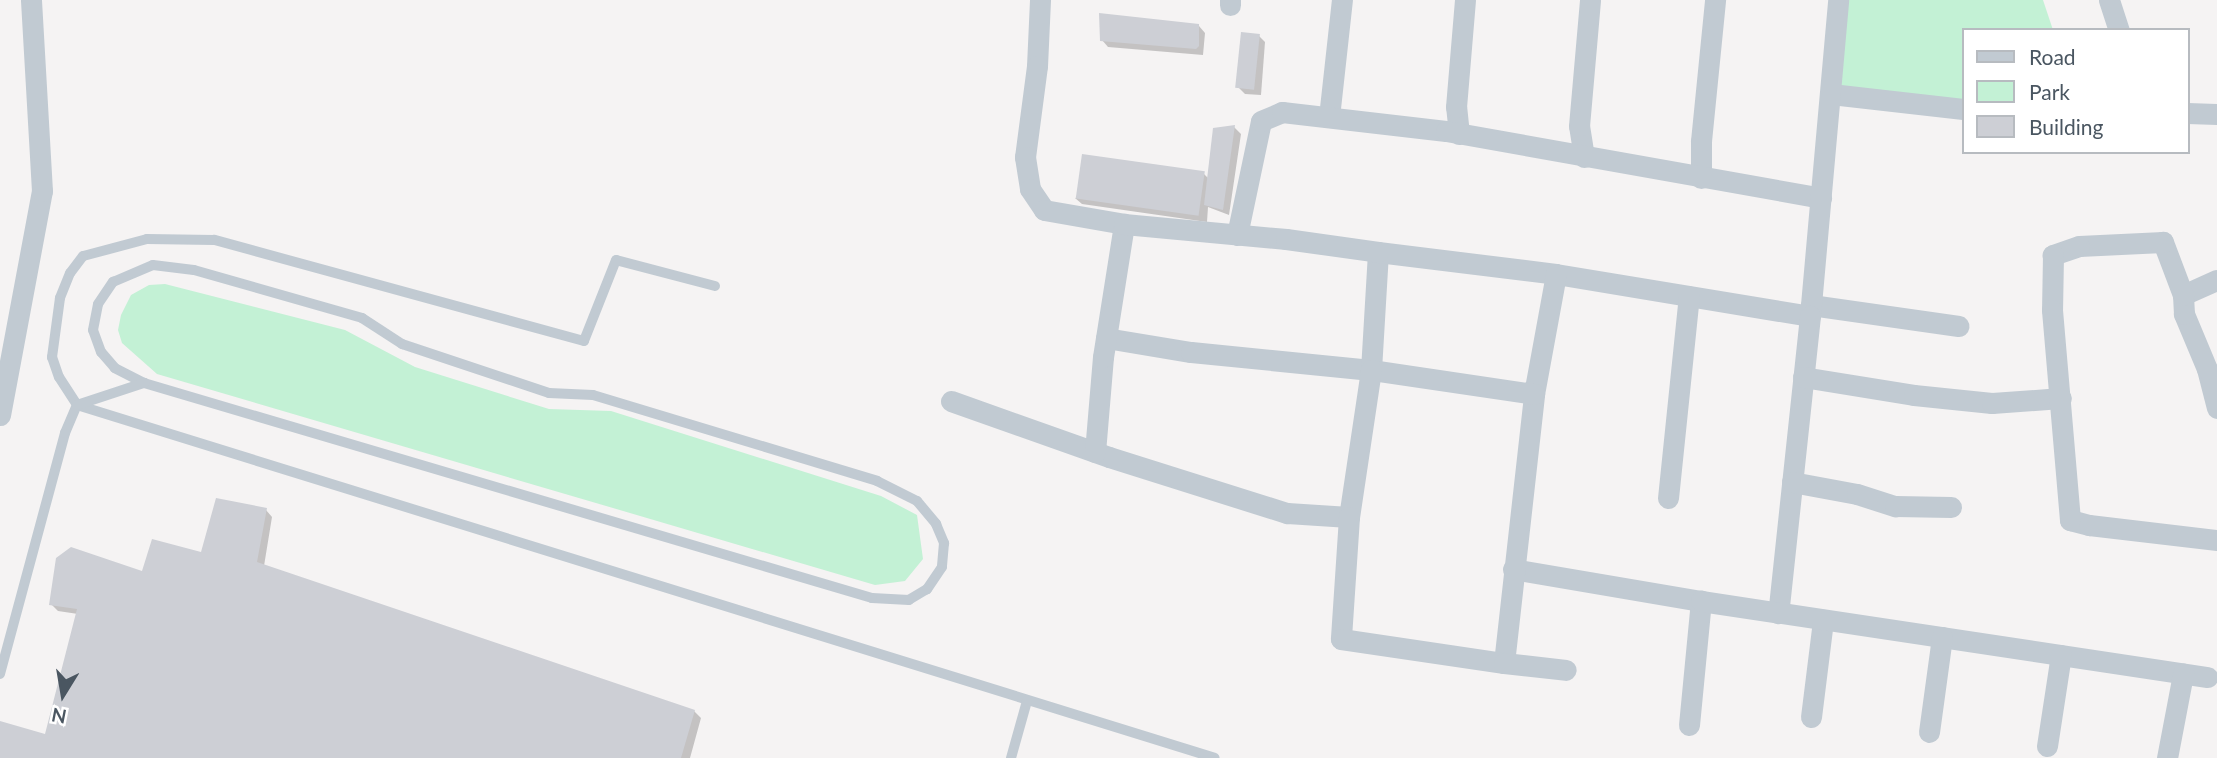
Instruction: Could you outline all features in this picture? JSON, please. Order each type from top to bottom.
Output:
[{"type":"street","points":[[0,415],[42,191],[31,0]]},
{"type":"street","points":[[1040,0],[1035,89],[1026,157],[1030,189],[1044,210],[1124,224],[1556,274],[1689,296],[1959,326]]},
{"type":"street","points":[[1329,117],[1342,0]]},
{"type":"street","points":[[1459,134],[1456,107],[1465,0]]},
{"type":"street","points":[[1584,157],[1578,126],[1590,0]]},
{"type":"street","points":[[1701,178],[1700,141],[1715,0]]},
{"type":"street","points":[[1778,613],[1821,198],[1838,0]]},
{"type":"street","points":[[2109,0],[2118,28]]},
{"type":"street","points":[[1831,94],[1962,110]]},
{"type":"street","points":[[1237,235],[1261,121],[1282,112],[1459,134],[1821,198]]},
{"type":"street","points":[[2189,113],[2217,114]]},
{"type":"street","points":[[1095,452],[1106,338],[1124,224]]},
{"type":"street","points":[[2217,408],[2204,359],[2184,314],[2183,295],[2163,242],[2079,246],[2053,255],[2052,310],[2070,520],[2089,525],[2217,540]]},
{"type":"street","points":[[1378,252],[1371,370],[1349,517],[1341,639],[1566,670]]},
{"type":"street","points":[[1504,663],[1534,394],[1556,274]]},
{"type":"street","points":[[2183,295],[2217,280]]},
{"type":"street","points":[[1668,498],[1689,296]]},
{"type":"street","points":[[1106,338],[1191,352],[1371,370],[1534,394]]},
{"type":"street","points":[[1803,377],[1914,396],[1968,401],[2061,398]]},
{"type":"street","points":[[951,401],[1095,452],[1287,513],[1349,517]]},
{"type":"street","points":[[1792,482],[1857,494],[1895,506],[1951,508]]},
{"type":"street","points":[[1513,569],[1778,613],[2207,677]]},
{"type":"street","points":[[1689,725],[1701,601]]},
{"type":"street","points":[[1811,717],[1823,620]]},
{"type":"street","points":[[1929,732],[1942,637]]},
{"type":"street","points":[[2047,746],[2062,655]]},
{"type":"street","points":[[2167,758],[2183,674]]},
{"type":"lane","points":[[715,286],[616,260],[584,341],[214,240],[147,239],[83,256],[70,273],[60,298],[52,357],[59,377],[77,405],[1215,758]]},
{"type":"lane","points":[[0,674],[65,433],[77,405],[145,383],[872,598],[909,600],[927,589],[942,567],[944,543],[936,524],[917,501],[877,481],[593,395],[549,393],[402,344],[362,318],[194,270],[153,265],[131,272],[113,282],[98,303],[93,330],[101,352],[115,368],[145,383]]},
{"type":"lane","points":[[1011,758],[1027,701]]},
{"type":"green space","points":[[1848,0],[2043,0],[2052,28],[1962,28],[1962,101],[1840,88]]},
{"type":"green space","points":[[165,284],[345,330],[415,367],[549,409],[611,411],[881,496],[917,515],[923,559],[905,581],[875,585],[157,374],[122,343],[118,330],[121,315],[131,295],[149,285]]},
{"type":"building","points":[[1099,13],[1199,24],[1199,46],[1196,49],[1100,41]]},
{"type":"building","points":[[1241,32],[1260,34],[1254,90],[1235,88]]},
{"type":"building","points":[[1235,125],[1223,210],[1204,205],[1213,128]]},
{"type":"building","points":[[1082,154],[1205,171],[1199,216],[1076,199]]},
{"type":"building","points":[[216,498],[267,508],[257,562],[695,710],[681,758],[0,758],[0,721],[45,734],[77,609],[49,605],[56,558],[71,547],[142,571],[152,539],[201,552]]}]
